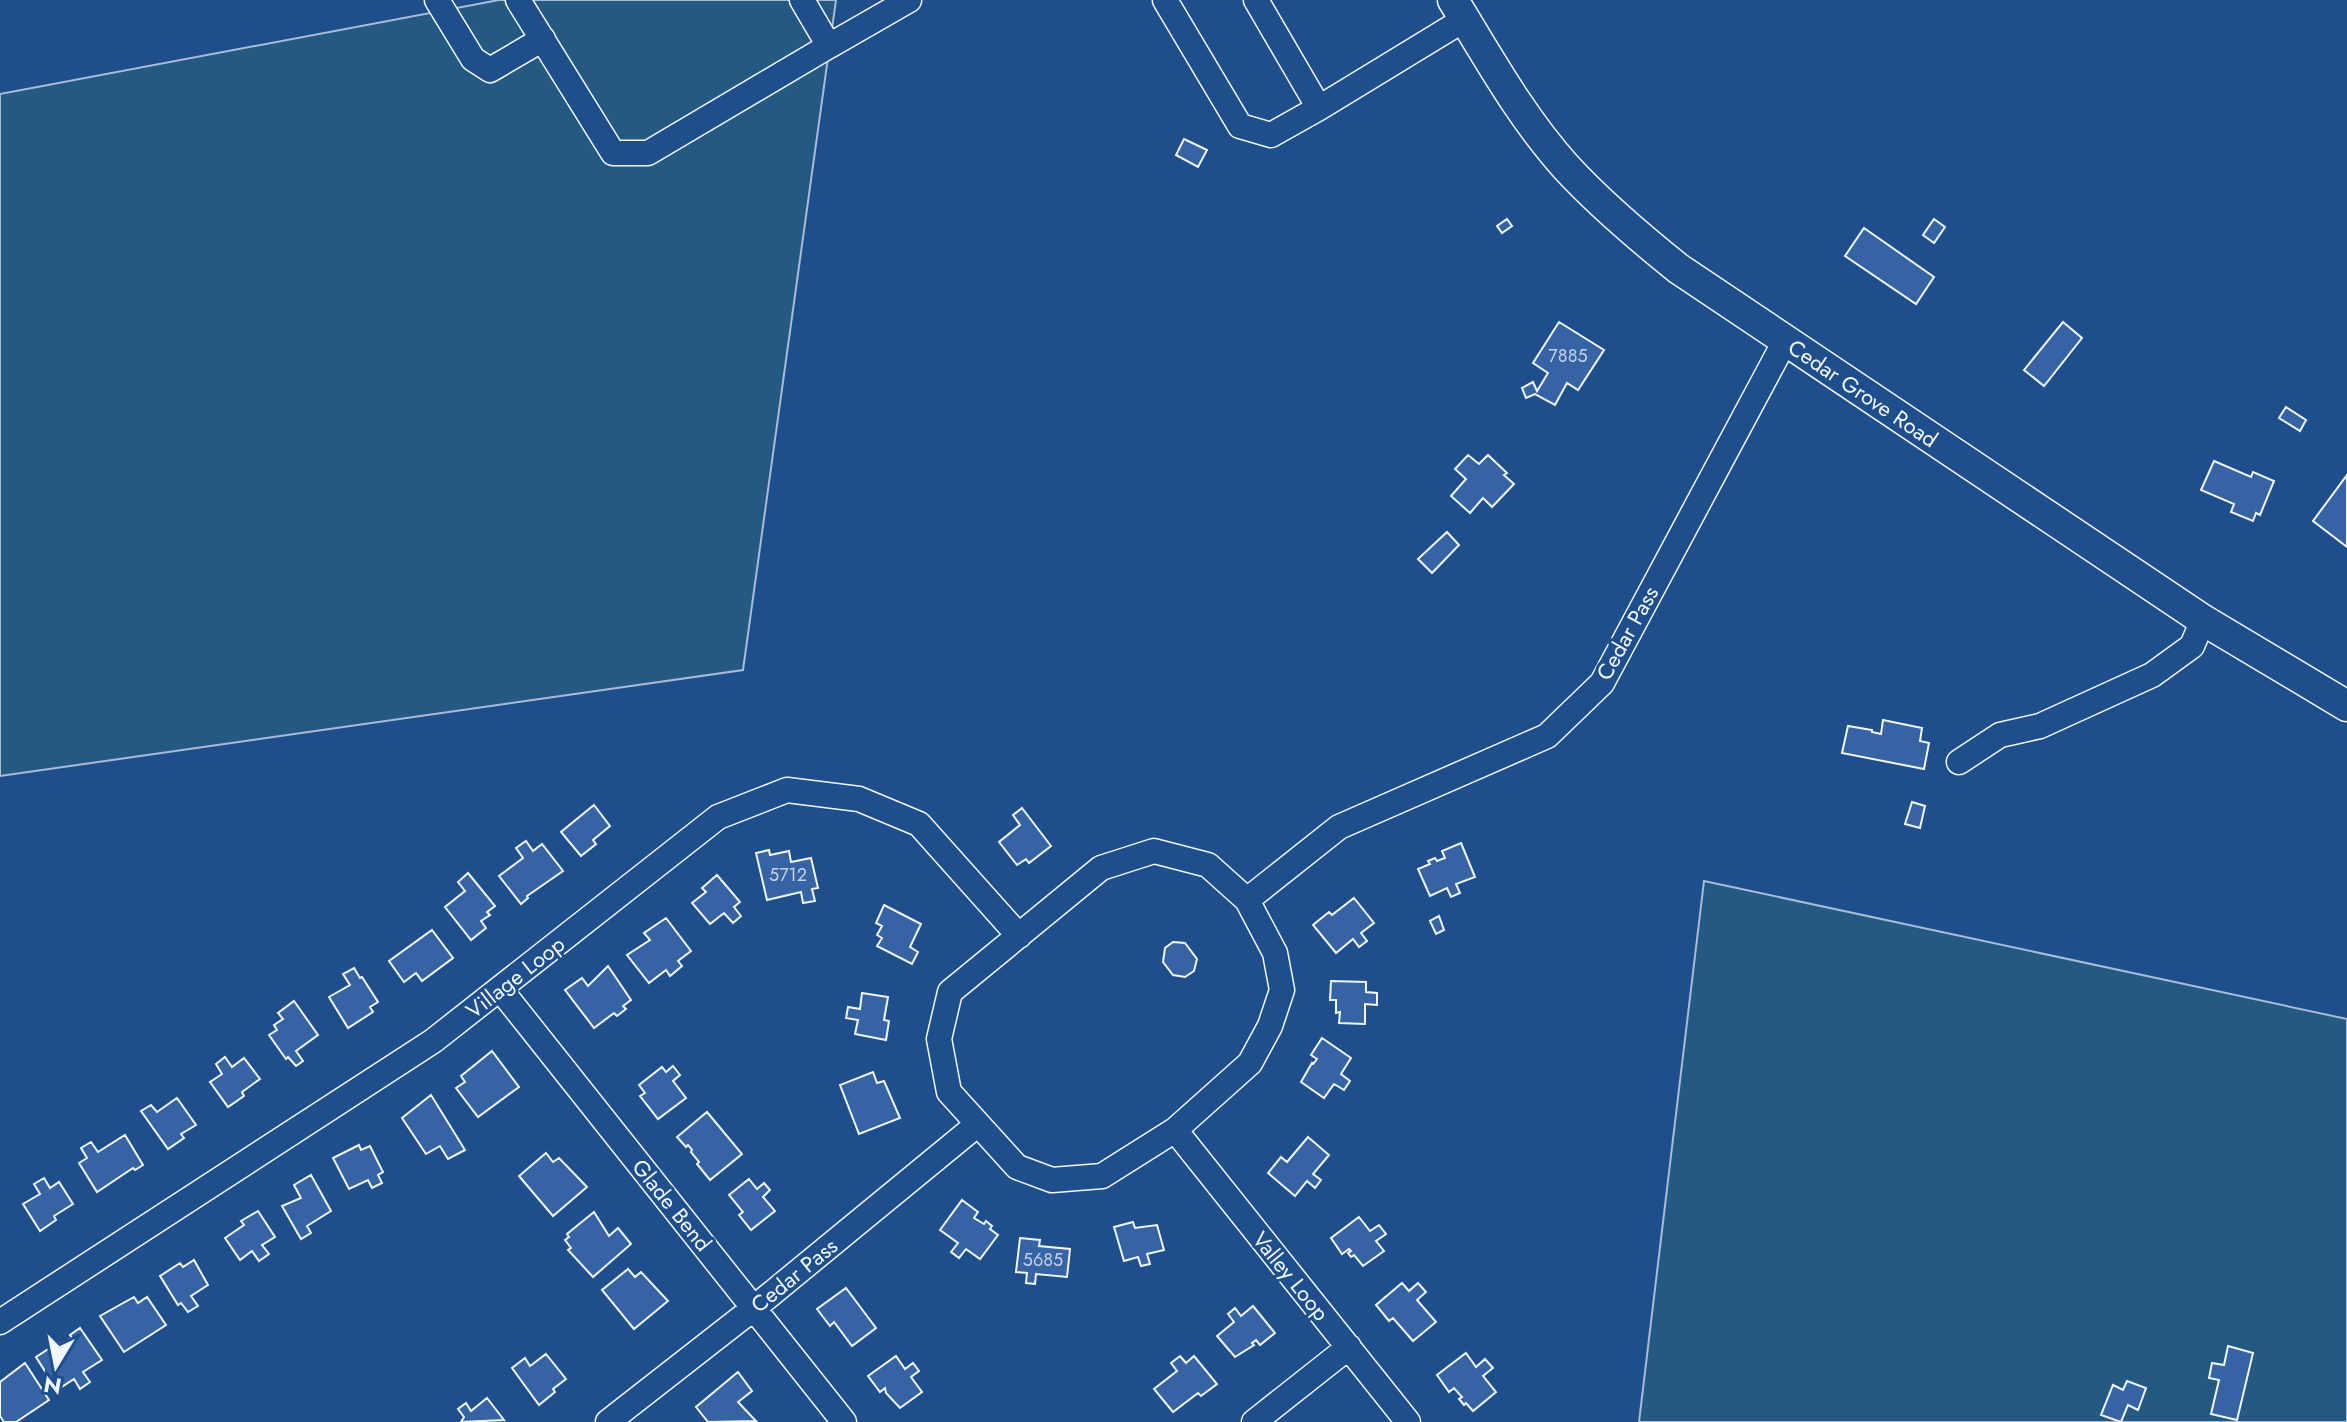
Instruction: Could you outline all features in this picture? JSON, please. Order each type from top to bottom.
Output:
[{"type":"main road","name":"Cedar Grove Road","points":[[1459,10],[1512,95],[1564,165],[1615,217],[1679,269],[2203,620],[2347,706]]},
{"type":"street","points":[[437,0],[473,59],[490,70],[543,39]]},
{"type":"street","points":[[518,0],[613,153],[648,153],[829,46],[895,3]]},
{"type":"street","points":[[802,0],[829,46]]},
{"type":"street","points":[[1165,0],[1240,126],[1271,135],[1319,108],[1459,10]]},
{"type":"street","points":[[1256,0],[1319,108]]},
{"type":"street","name":"Cedar Pass","points":[[1247,900],[1339,827],[1547,736],[1602,683],[1785,341]]},
{"type":"street","points":[[1959,762],[2000,735],[2040,726],[2152,675],[2192,646],[2203,620]]},
{"type":"street","name":"Village Loop","points":[[0,1322],[433,1041],[718,817],[787,790],[859,799],[919,824],[1019,936]]},
{"type":"street","points":[[1154,851],[1208,865],[1247,900],[1275,953],[1282,990],[1270,1026],[1250,1063],[1175,1130],[1102,1176],[1052,1180],[1017,1167],[949,1092],[939,1039],[950,992],[1101,868],[1154,851]]},
{"type":"street","name":"Glade Bend","points":[[500,989],[844,1422]]},
{"type":"street","name":"Cedar Pass","points":[[608,1422],[754,1308],[978,1124]]},
{"type":"street","name":"Valley Loop","points":[[1175,1130],[1408,1422]]},
{"type":"street","points":[[1254,1422],[1349,1347]]},
{"type":"shaded area","points":[[499,0],[836,0],[743,670],[0,776],[0,94]]},
{"type":"shaded area","points":[[1704,881],[2347,1019],[2347,1422],[1639,1422]]},
{"type":"building","points":[[1184,139],[1207,150],[1198,167],[1176,155]]},
{"type":"building","points":[[1507,219],[1512,226],[1502,233],[1497,226]]},
{"type":"building","points":[[1934,219],[1945,227],[1934,243],[1923,235]]},
{"type":"building","points":[[1864,228],[1934,277],[1916,304],[1845,256]]},
{"type":"building","points":[[1559,322],[1604,350],[1578,390],[1567,383],[1555,405],[1535,394],[1526,398],[1522,388],[1533,382],[1537,391],[1548,373],[1533,363]]},
{"type":"building","points":[[2063,322],[2082,338],[2044,386],[2024,370]]},
{"type":"building","points":[[2286,407],[2306,420],[2300,431],[2279,418]]},
{"type":"building","points":[[1468,455],[1479,464],[1488,455],[1514,484],[1492,507],[1483,498],[1470,513],[1451,496],[1466,479],[1455,469]]},
{"type":"building","points":[[2214,461],[2251,477],[2253,472],[2274,481],[2260,515],[2256,513],[2253,521],[2231,512],[2234,504],[2201,490]]},
{"type":"building","points":[[2347,475],[2347,547],[2313,521]]},
{"type":"building","points":[[1447,532],[1459,545],[1432,573],[1418,559]]},
{"type":"building","points":[[1883,720],[1922,728],[1920,741],[1929,743],[1924,769],[1842,753],[1848,726],[1881,734]]},
{"type":"building","points":[[1912,802],[1925,806],[1920,828],[1905,824]]},
{"type":"building","points":[[594,805],[610,826],[593,840],[596,844],[581,856],[561,832]]},
{"type":"building","points":[[1022,808],[1051,846],[1029,863],[1026,859],[1017,865],[999,842],[1020,825],[1013,815]]},
{"type":"building","points":[[526,841],[533,851],[542,844],[563,871],[527,896],[521,904],[499,876],[523,858],[516,848]]},
{"type":"building","points":[[1461,843],[1475,877],[1456,884],[1460,893],[1451,897],[1447,888],[1430,896],[1418,869],[1435,858],[1437,861],[1445,858],[1442,851]]},
{"type":"building","points":[[769,850],[770,855],[789,851],[791,862],[811,858],[818,888],[812,889],[815,901],[803,903],[801,892],[767,900],[756,853]]},
{"type":"building","points":[[468,873],[495,906],[487,912],[490,915],[481,921],[486,928],[471,940],[445,907],[465,891],[458,882]]},
{"type":"building","points":[[717,875],[740,902],[734,907],[741,916],[733,923],[724,913],[710,924],[692,903],[706,892],[702,888]]},
{"type":"building","points":[[1354,898],[1374,923],[1361,933],[1367,941],[1359,947],[1353,939],[1336,953],[1313,925]]},
{"type":"building","points":[[884,905],[921,924],[910,947],[918,952],[912,964],[877,946],[882,938],[877,935],[882,926],[876,923]]},
{"type":"building","points":[[1439,916],[1444,930],[1436,934],[1430,921]]},
{"type":"building","points":[[666,918],[691,951],[678,961],[682,966],[670,976],[666,970],[649,983],[627,955],[650,940],[644,933]]},
{"type":"building","points":[[432,930],[453,958],[422,981],[416,973],[404,982],[389,961]]},
{"type":"building","points":[[1173,942],[1185,943],[1197,959],[1194,971],[1185,977],[1173,975],[1163,962],[1165,948]]},
{"type":"building","points":[[608,966],[631,1000],[617,1016],[614,1013],[594,1028],[565,990],[582,978],[588,986]]},
{"type":"building","points":[[354,968],[378,1002],[370,1007],[373,1012],[348,1028],[329,997],[350,985],[343,974]]},
{"type":"building","points":[[1331,981],[1366,982],[1366,992],[1377,993],[1377,1005],[1365,1004],[1365,1024],[1339,1023],[1340,1012],[1336,1013],[1336,1000],[1330,1000]]},
{"type":"building","points":[[862,993],[888,997],[884,1020],[889,1021],[886,1040],[855,1034],[858,1020],[846,1018],[848,1007],[860,1009]]},
{"type":"building","points":[[294,1001],[318,1035],[296,1051],[303,1061],[296,1066],[288,1057],[286,1059],[269,1035],[277,1030],[274,1025],[283,1019],[278,1013]]},
{"type":"building","points":[[1322,1038],[1351,1058],[1341,1074],[1350,1081],[1344,1090],[1334,1084],[1324,1098],[1301,1082],[1317,1059],[1311,1055]]},
{"type":"building","points":[[492,1051],[519,1087],[478,1117],[456,1088],[465,1082],[461,1076]]},
{"type":"building","points":[[225,1057],[232,1067],[244,1058],[260,1079],[228,1107],[210,1082],[222,1074],[216,1064]]},
{"type":"building","points":[[673,1066],[680,1075],[673,1081],[686,1098],[658,1119],[640,1096],[645,1093],[639,1085],[662,1067],[666,1072]]},
{"type":"building","points":[[873,1072],[877,1083],[884,1081],[900,1118],[859,1134],[840,1085]]},
{"type":"building","points":[[431,1095],[465,1150],[448,1159],[440,1146],[426,1154],[402,1118]]},
{"type":"building","points":[[177,1098],[196,1125],[181,1134],[184,1138],[168,1149],[141,1111],[151,1105],[157,1112]]},
{"type":"building","points":[[707,1112],[742,1154],[710,1180],[697,1164],[699,1162],[692,1150],[677,1137]]},
{"type":"building","points":[[125,1135],[143,1165],[135,1170],[133,1168],[97,1192],[79,1163],[87,1158],[81,1148],[91,1142],[98,1152]]},
{"type":"building","points":[[1308,1137],[1329,1155],[1313,1174],[1321,1180],[1315,1188],[1307,1181],[1295,1196],[1268,1173],[1281,1157],[1287,1162]]},
{"type":"building","points":[[359,1145],[361,1150],[370,1146],[383,1172],[378,1175],[382,1183],[372,1188],[368,1180],[349,1189],[333,1158]]},
{"type":"building","points":[[546,1153],[553,1162],[559,1158],[587,1187],[553,1216],[519,1176]]},
{"type":"building","points":[[311,1175],[331,1211],[307,1226],[311,1233],[301,1239],[282,1206],[301,1198],[294,1185]]},
{"type":"building","points":[[44,1178],[50,1188],[59,1182],[73,1204],[54,1216],[56,1220],[40,1231],[23,1204],[40,1194],[34,1184]]},
{"type":"building","points":[[749,1179],[757,1189],[764,1183],[770,1190],[763,1197],[775,1211],[751,1230],[739,1215],[743,1212],[729,1195]]},
{"type":"building","points":[[962,1200],[978,1212],[974,1218],[984,1224],[986,1221],[998,1235],[980,1259],[966,1249],[959,1258],[951,1252],[958,1243],[940,1230]]},
{"type":"building","points":[[258,1211],[275,1237],[262,1245],[269,1254],[259,1261],[252,1251],[240,1260],[225,1238],[244,1225],[241,1221]]},
{"type":"building","points":[[594,1212],[609,1236],[618,1228],[631,1244],[593,1277],[568,1250],[571,1248],[565,1240],[569,1237],[567,1234]]},
{"type":"building","points":[[1359,1217],[1370,1231],[1379,1225],[1386,1234],[1376,1241],[1384,1251],[1363,1266],[1354,1255],[1351,1257],[1349,1249],[1342,1254],[1331,1238]]},
{"type":"building","points":[[1133,1222],[1135,1228],[1157,1225],[1164,1250],[1147,1254],[1150,1264],[1141,1266],[1138,1257],[1124,1261],[1114,1227]]},
{"type":"building","points":[[1020,1238],[1040,1240],[1039,1246],[1070,1249],[1067,1277],[1036,1274],[1035,1284],[1026,1283],[1027,1273],[1016,1272]]},
{"type":"building","points":[[194,1260],[208,1285],[191,1296],[198,1306],[188,1312],[181,1303],[178,1305],[160,1276],[180,1263],[183,1267]]},
{"type":"building","points":[[628,1269],[635,1277],[641,1272],[668,1301],[634,1329],[602,1290]]},
{"type":"building","points":[[1402,1283],[1409,1291],[1418,1283],[1426,1292],[1417,1300],[1436,1322],[1413,1341],[1393,1318],[1389,1321],[1376,1305]]},
{"type":"building","points":[[846,1288],[876,1328],[852,1346],[834,1322],[830,1326],[817,1309]]},
{"type":"building","points":[[134,1297],[138,1303],[147,1297],[166,1325],[124,1352],[100,1316]]},
{"type":"building","points":[[1253,1306],[1275,1333],[1260,1345],[1256,1340],[1252,1343],[1254,1345],[1235,1357],[1217,1336],[1234,1322],[1228,1314],[1235,1308],[1241,1316]]},
{"type":"building","points":[[80,1328],[102,1360],[83,1372],[90,1382],[80,1389],[74,1379],[57,1390],[36,1357],[72,1338],[70,1335]]},
{"type":"building","points":[[2228,1346],[2253,1353],[2237,1420],[2211,1414],[2219,1380],[2209,1378],[2212,1363],[2224,1365]]},
{"type":"building","points":[[1466,1353],[1476,1367],[1485,1359],[1493,1368],[1483,1376],[1496,1392],[1473,1411],[1459,1399],[1462,1397],[1454,1388],[1449,1392],[1437,1375]]},
{"type":"building","points":[[546,1354],[566,1379],[539,1405],[512,1368],[525,1358],[530,1366]]},
{"type":"building","points":[[896,1356],[905,1369],[913,1363],[919,1371],[911,1377],[922,1392],[900,1408],[885,1388],[880,1392],[868,1376]]},
{"type":"building","points":[[1180,1356],[1186,1363],[1194,1356],[1217,1384],[1201,1396],[1198,1393],[1173,1412],[1154,1389],[1177,1371],[1171,1363]]},
{"type":"building","points":[[25,1363],[49,1400],[16,1422],[4,1422],[0,1416],[0,1382]]},
{"type":"building","points":[[738,1372],[752,1391],[738,1402],[756,1421],[708,1422],[696,1407]]},
{"type":"building","points":[[2127,1381],[2146,1388],[2138,1410],[2128,1405],[2121,1422],[2101,1415],[2113,1385],[2123,1390]]},
{"type":"building","points":[[487,1398],[504,1420],[461,1422],[464,1417],[458,1409],[466,1403],[471,1411]]}]
